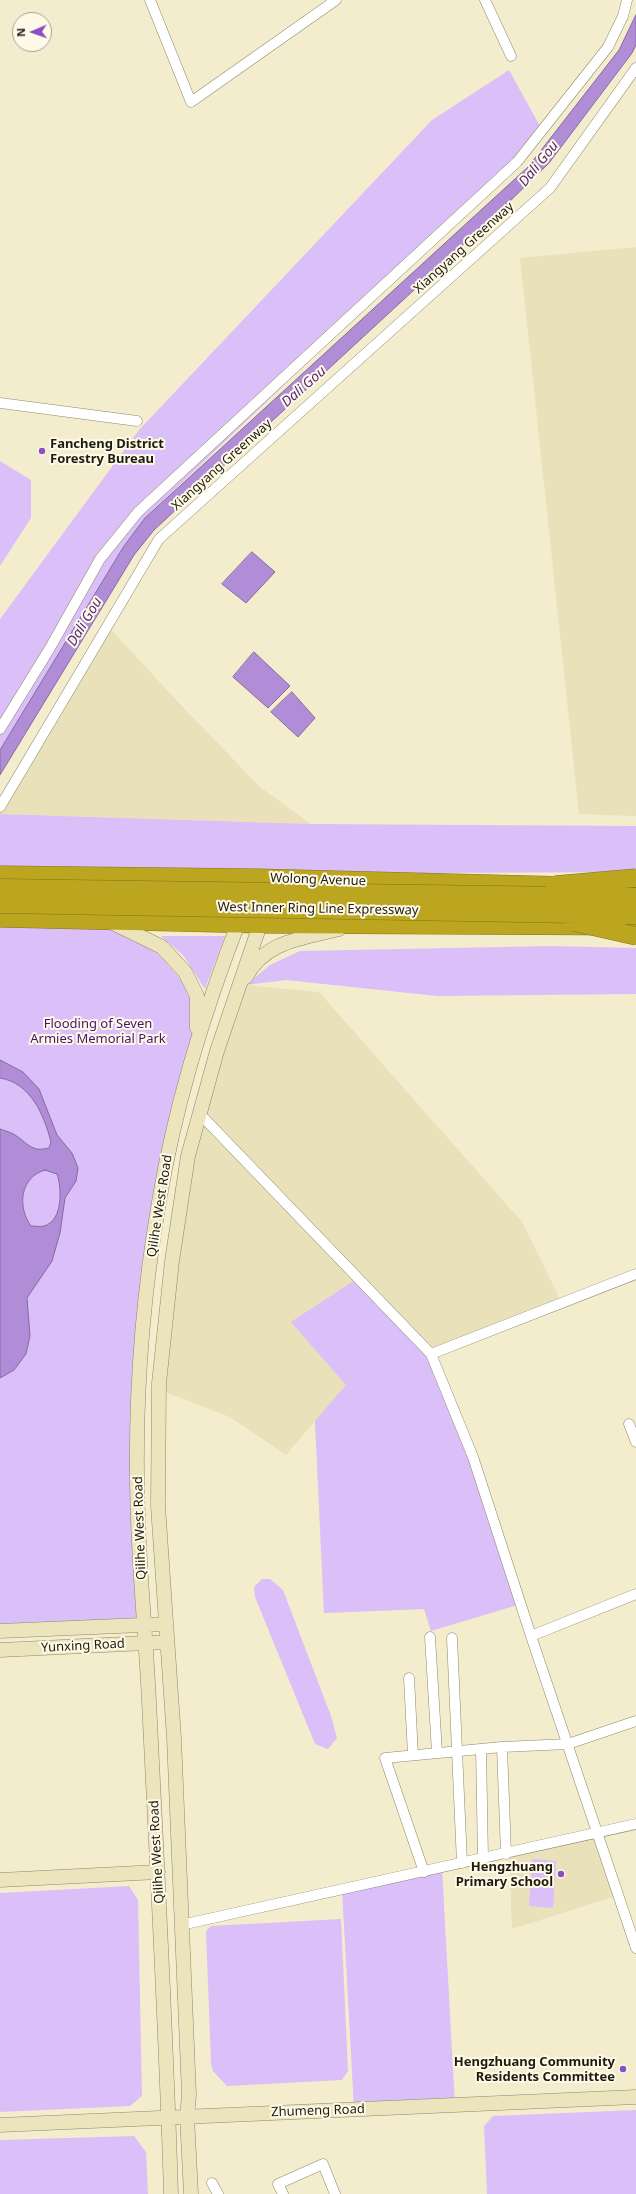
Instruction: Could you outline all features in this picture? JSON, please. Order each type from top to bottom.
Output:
[{"type":"highway","name":"Wolong Avenue","points":[[0,875],[256,878],[546,886],[636,886]]},
{"type":"highway","points":[[470,894],[636,878]]},
{"type":"highway","name":"West Inner Ring Line Expressway","points":[[0,888],[636,897]]},
{"type":"highway","name":"West Inner Ring Line Expressway","points":[[0,904],[636,915]]},
{"type":"highway","points":[[538,914],[636,936]]},
{"type":"highway","points":[[0,918],[260,924],[636,926]]},
{"type":"street","points":[[150,0],[191,102],[336,0]]},
{"type":"street","points":[[485,0],[511,56]]},
{"type":"street","points":[[0,729],[50,648],[100,559],[138,512],[517,162],[608,47],[623,16],[627,0]]},
{"type":"street","name":"Xiangyang Greenway","points":[[0,807],[159,539],[550,188],[636,68]]},
{"type":"street","points":[[0,403],[136,421]]},
{"type":"street","name":"Qilihe West Road","points":[[171,2194],[158,1872],[138,1520],[138,1428],[145,1304],[158,1203],[170,1145],[197,1042],[238,923],[256,878]]},
{"type":"street","name":"Qilihe West Road","points":[[191,2194],[187,2116],[189,2096],[174,1738],[158,1506],[159,1383],[172,1261],[188,1156],[199,1113],[228,1016],[275,879]]},
{"type":"street","points":[[107,920],[162,947],[185,972],[197,996],[197,1042]]},
{"type":"street","points":[[228,1016],[251,969],[268,950],[294,940],[356,924]]},
{"type":"street","points":[[199,1113],[431,1354],[473,1457],[531,1636],[636,1948]]},
{"type":"street","points":[[431,1354],[636,1274]]},
{"type":"street","points":[[629,1424],[636,1442]]},
{"type":"street","points":[[531,1636],[636,1594]]},
{"type":"street","name":"Yunxing Road","points":[[0,1631],[166,1624]]},
{"type":"street","points":[[430,1636],[437,1753]]},
{"type":"street","points":[[452,1638],[462,1863]]},
{"type":"street","name":"Yunxing Road","points":[[0,1650],[167,1642]]},
{"type":"street","points":[[409,1678],[413,1755]]},
{"type":"street","points":[[424,1872],[385,1758],[502,1747],[568,1744],[636,1721]]},
{"type":"street","points":[[502,1747],[506,1854]]},
{"type":"street","points":[[481,1749],[483,1859]]},
{"type":"street","points":[[181,1925],[636,1824]]},
{"type":"street","points":[[0,1880],[158,1872]]},
{"type":"street","name":"Zhumeng Road","points":[[0,2125],[636,2097]]},
{"type":"street","points":[[283,2194],[278,2184],[323,2164],[335,2194]]},
{"type":"street","points":[[212,2183],[218,2194]]},
{"type":"shaded area","points":[[636,247],[636,816],[579,814],[520,258]]},
{"type":"shaded area","points":[[104,622],[260,787],[311,824],[0,814],[0,796]]},
{"type":"shaded area","points":[[246,985],[319,992],[522,1222],[562,1303],[431,1354],[431,1631],[424,1609],[324,1613],[315,1421],[286,1455],[230,1417],[165,1392],[176,1260],[197,1133]]},
{"type":"shaded area","name":"Hengzhuang Primary School","points":[[598,1833],[619,1895],[512,1929],[509,1853]]},
{"type":"green space","points":[[509,70],[542,130],[517,162],[145,518],[124,546],[0,750],[0,619],[139,430],[432,120]]},
{"type":"green space","points":[[0,461],[31,480],[31,518],[0,566]]},
{"type":"green space","points":[[0,814],[311,824],[636,826],[636,872],[0,875]]},
{"type":"green space","name":"Flooding of Seven Armies Memorial Park","points":[[0,918],[107,920],[158,954],[185,984],[194,1004],[197,1043],[170,1145],[138,1420],[145,1624],[0,1631]]},
{"type":"green space","points":[[161,936],[225,936],[205,989],[183,955]]},
{"type":"green space","points":[[552,946],[636,948],[636,994],[437,996],[286,980],[246,985],[270,965],[300,951]]},
{"type":"green space","points":[[358,1278],[431,1354],[521,1604],[431,1631],[424,1609],[324,1613],[315,1421],[346,1385],[291,1322]]},
{"type":"green space","points":[[262,1579],[270,1579],[283,1590],[331,1716],[337,1738],[328,1749],[315,1744],[255,1597],[254,1587]]},
{"type":"green space","points":[[532,1859],[556,1861],[553,1908],[529,1906]]},
{"type":"green space","points":[[442,1868],[455,2105],[354,2109],[342,1890]]},
{"type":"green space","points":[[129,1886],[138,1900],[142,2096],[130,2106],[0,2112],[0,1893]]},
{"type":"green space","points":[[341,1919],[348,2071],[342,2080],[227,2086],[213,2071],[211,2064],[206,1931],[211,1926]]},
{"type":"green space","points":[[636,2110],[636,2194],[487,2194],[484,2126],[493,2116]]},
{"type":"green space","points":[[134,2136],[146,2152],[148,2194],[0,2194],[0,2140]]},
{"type":"water","name":"Dali Gou","points":[[636,15],[636,45],[632,53],[549,163],[506,205],[154,530],[134,555],[0,775],[0,750],[124,546],[145,518],[528,167],[619,50]]},
{"type":"water","points":[[252,552],[275,572],[246,603],[222,584]]},
{"type":"water","points":[[254,652],[290,686],[268,708],[233,677]]},
{"type":"water","points":[[292,692],[315,718],[298,737],[271,712]]},
{"type":"water","points":[[0,1060],[23,1072],[39,1089],[57,1135],[72,1153],[78,1168],[76,1181],[65,1198],[60,1233],[52,1261],[27,1298],[30,1336],[26,1354],[14,1370],[0,1378],[0,1129],[14,1134],[35,1149],[49,1148],[51,1142],[40,1111],[28,1093],[11,1081],[0,1078]],"holes":[[[45,1170],[57,1174],[60,1187],[60,1203],[55,1218],[44,1226],[31,1226],[24,1210],[23,1194],[26,1186],[30,1179]]]},
{"type":"place","name":"Fancheng District Forestry Bureau","points":[[42,451]]},
{"type":"place","name":"Hengzhuang Primary School","points":[[561,1874]]},
{"type":"place","name":"Hengzhuang Community Residents Committee","points":[[623,2069]]}]
